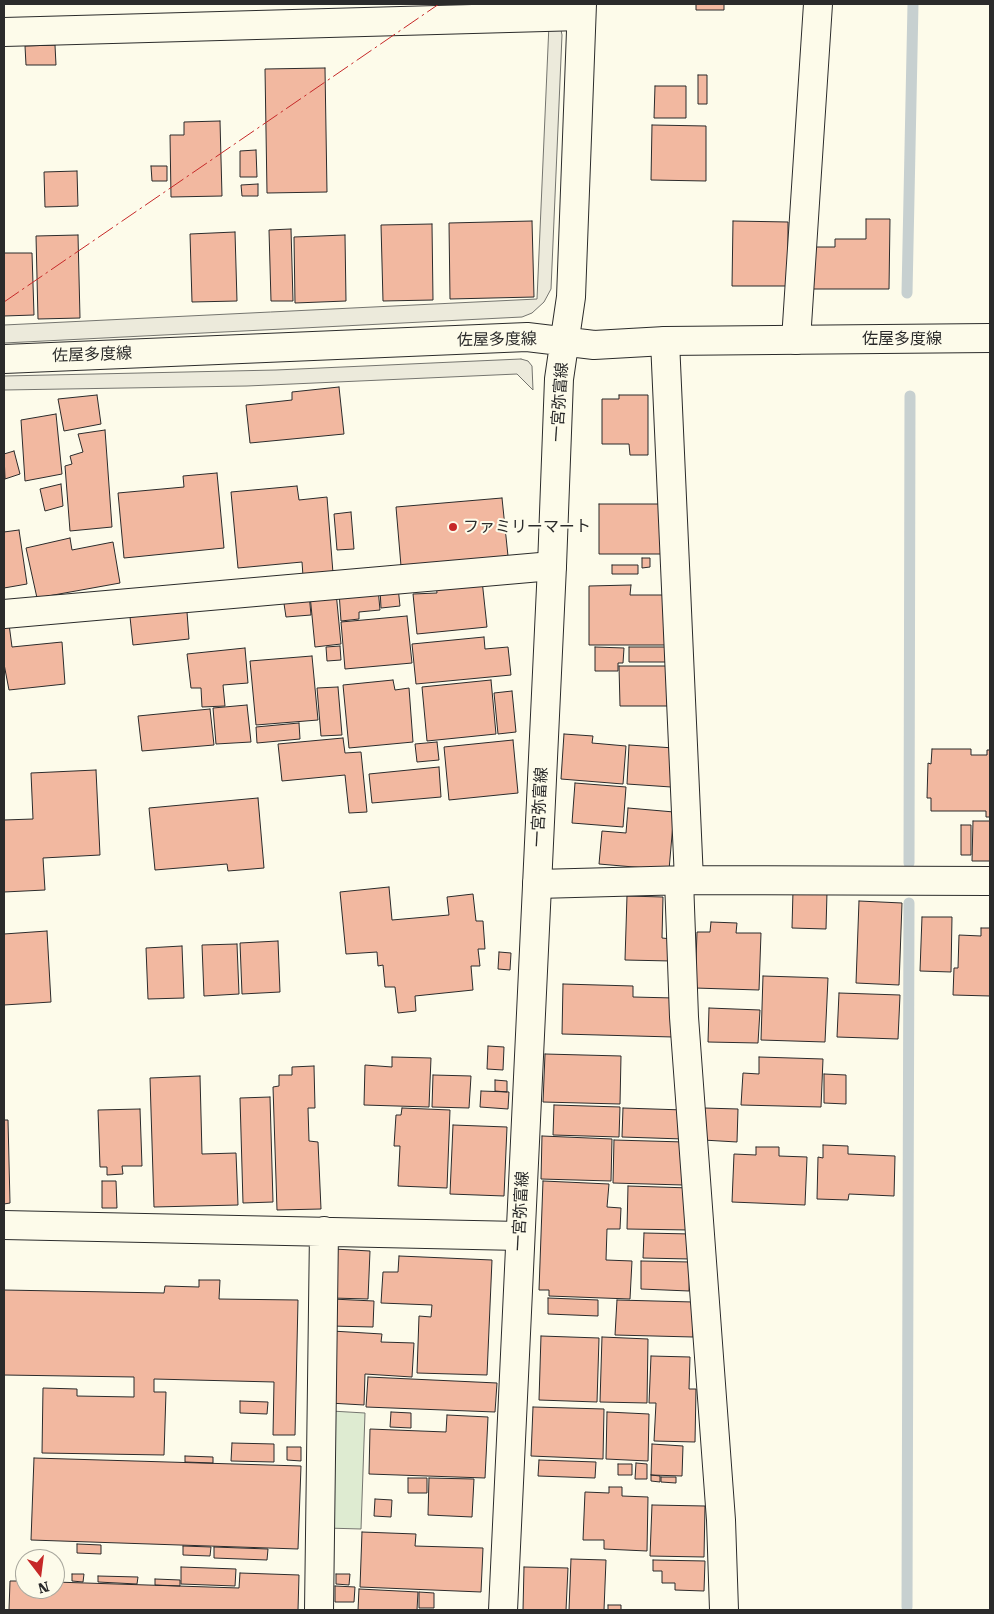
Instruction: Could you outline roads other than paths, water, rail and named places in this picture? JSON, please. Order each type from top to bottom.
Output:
[{"type":"street","points":[[796,340],[818,4]]},
{"type":"street","points":[[4,32],[582,10]]},
{"type":"street","name":"一宮弥富線","points":[[503,1610],[559,380],[571,297],[582,10]]},
{"type":"street","name":"佐屋多度線","points":[[4,359],[527,337],[594,345],[665,341],[990,338]]},
{"type":"street","points":[[665,341],[684,880],[684,1018],[721,1520],[724,1610]]},
{"type":"street","points":[[4,614],[552,566]]},
{"type":"street","points":[[537,884],[684,880],[990,881]]},
{"type":"street","points":[[4,1225],[520,1236]]},
{"type":"street","points":[[318,1610],[324,1231]]},
{"type":"waterway","points":[[907,293],[913,4]]},
{"type":"waterway","points":[[909,863],[910,396]]},
{"type":"waterway","points":[[907,1607],[909,903]]},
{"type":"place","name":"ファミリーマート","points":[[453,527]]}]
